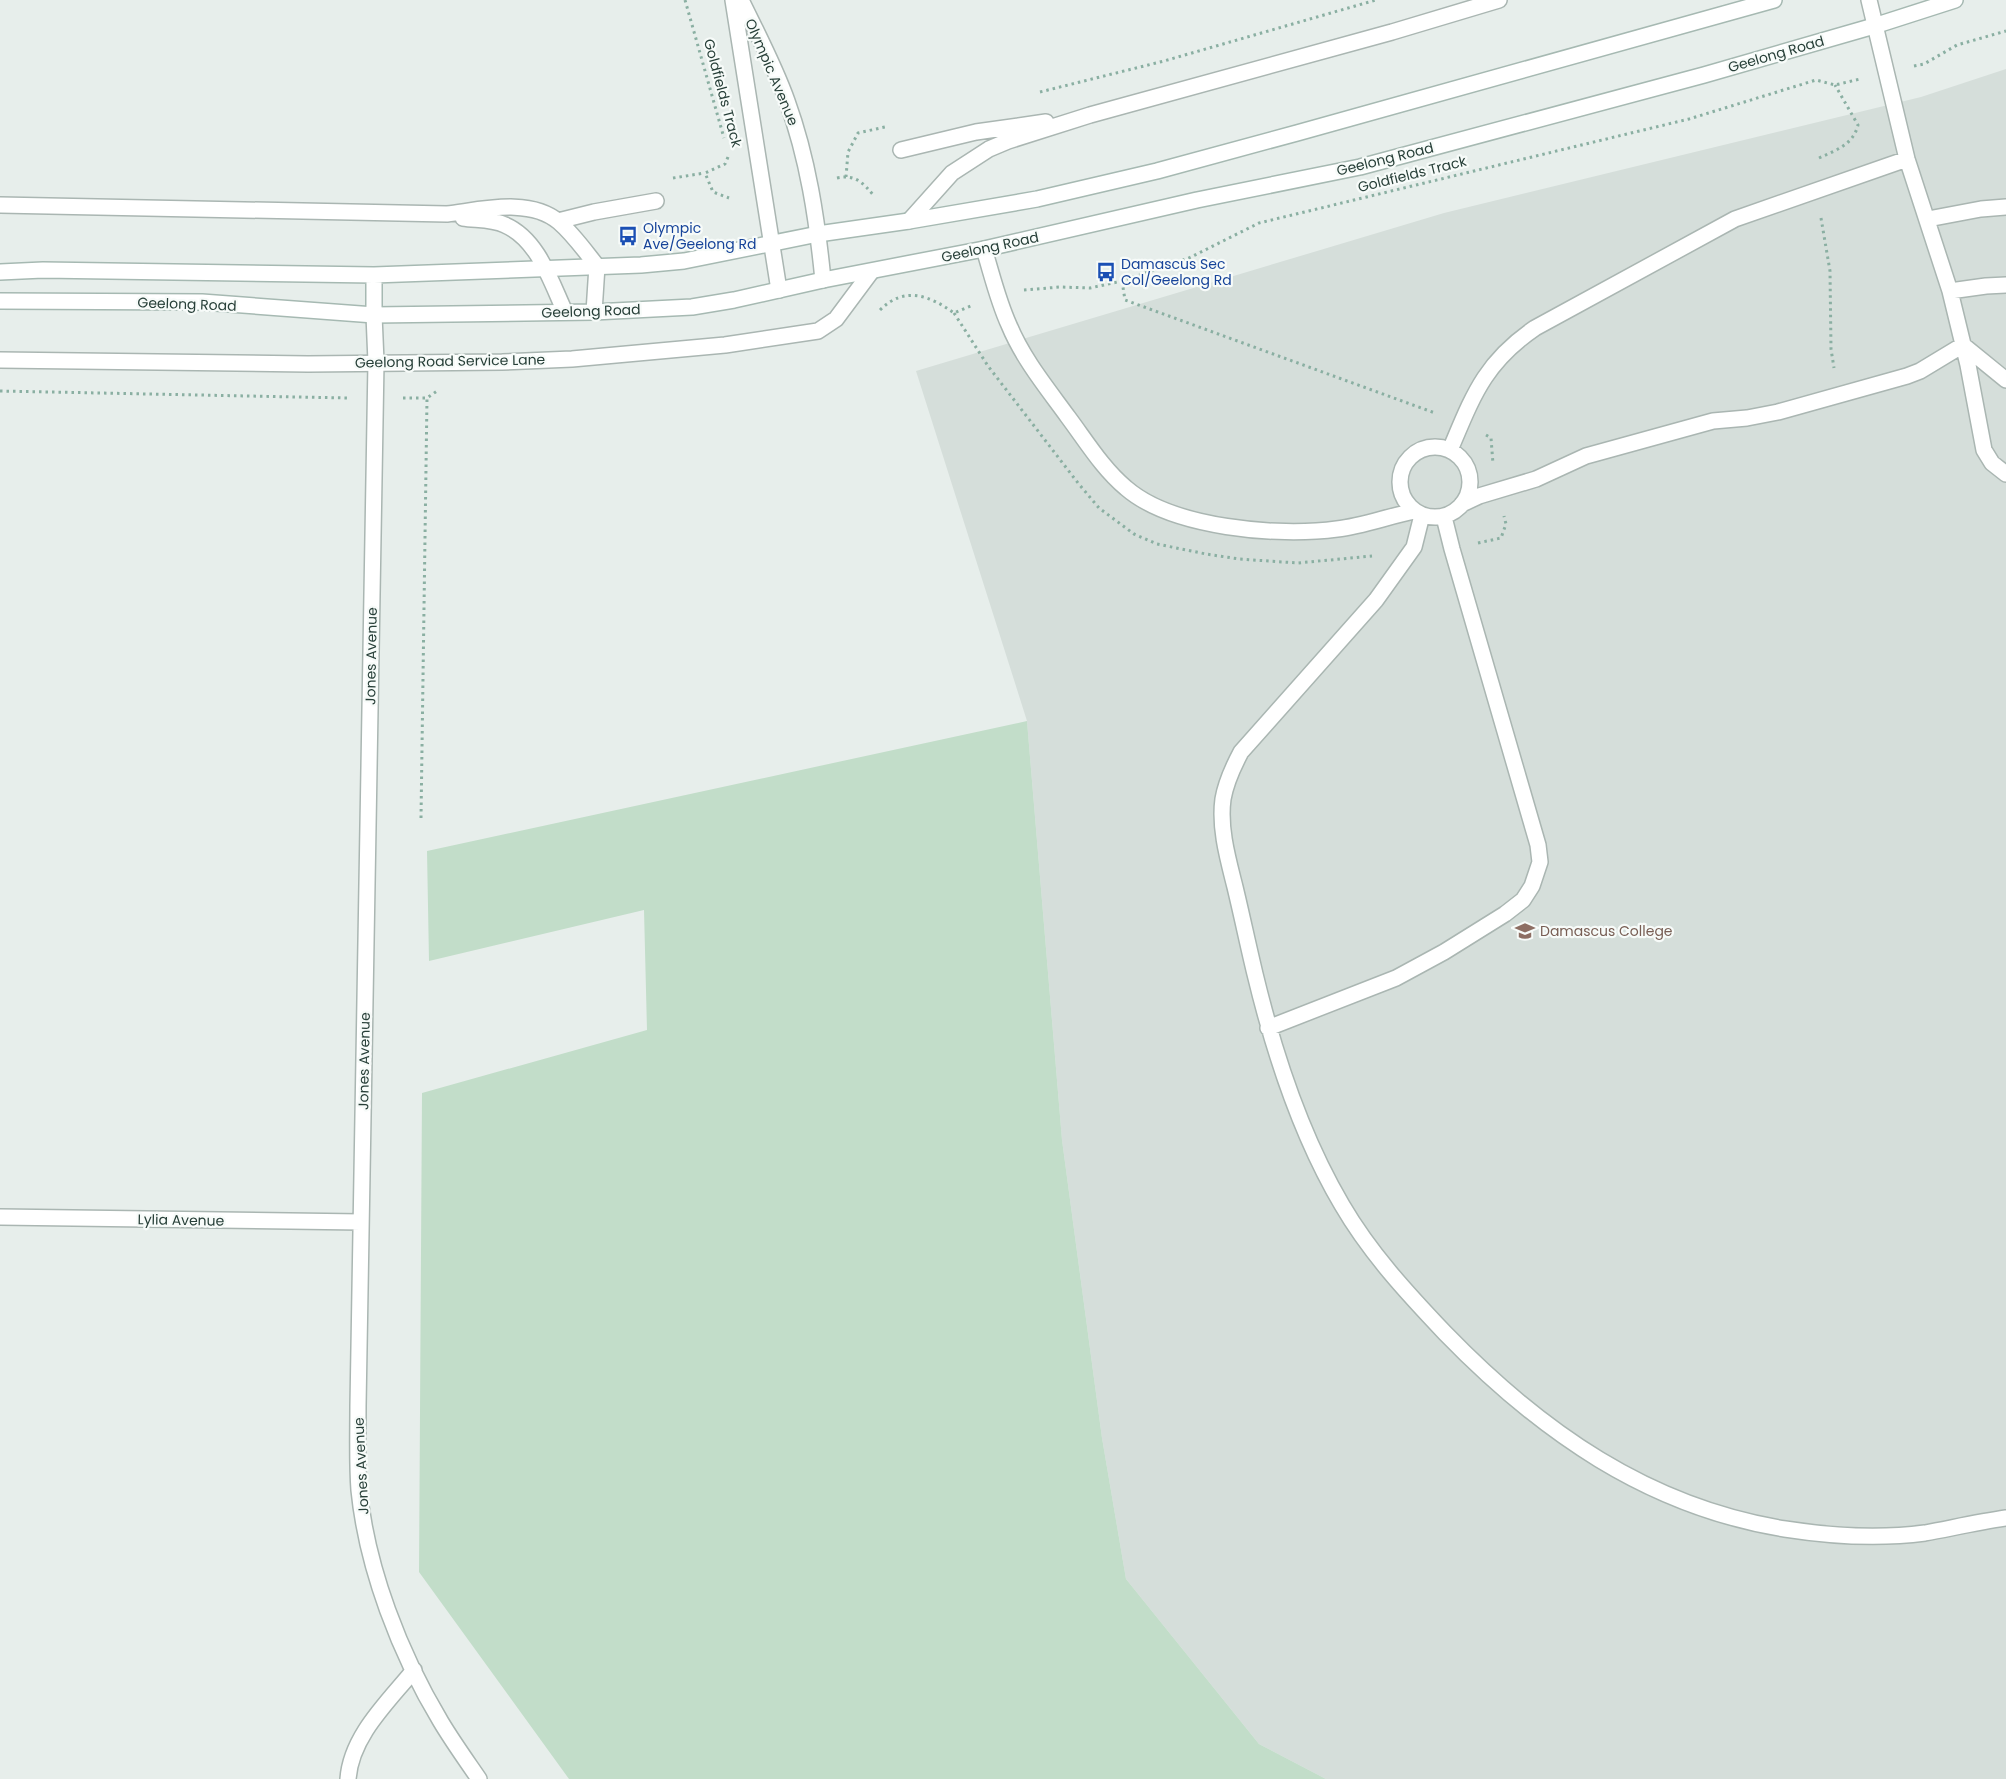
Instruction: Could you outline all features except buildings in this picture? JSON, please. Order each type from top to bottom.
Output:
[{"type":"main road","name":"Olympic Avenue","points":[[733,0],[780,290]]},
{"type":"main road","name":"Olympic Avenue","points":[[741,0],[786,98],[795,124],[808,171],[824,280]]},
{"type":"main road","points":[[909,222],[952,173],[972,159],[1008,141],[1090,115],[1392,32],[1499,0]]},
{"type":"main road","points":[[0,272],[43,270],[374,275],[544,267],[641,265],[684,261],[818,234],[909,222],[1037,199],[1166,168],[1774,0]]},
{"type":"main road","points":[[1869,0],[1907,159],[1950,291],[1984,450],[1992,463],[2006,474]]},
{"type":"main road","name":"Geelong Road","points":[[0,301],[202,302],[374,315],[594,312],[692,306],[984,250],[1197,200],[1360,167],[1704,75],[1874,26],[1955,0]]},
{"type":"main road","points":[[900,150],[976,132],[1090,115]]},
{"type":"main road","points":[[1450,450],[1475,392],[1493,364],[1512,345],[1535,328],[1735,220],[1907,159]]},
{"type":"main road","points":[[558,221],[594,212],[656,201]]},
{"type":"main road","points":[[0,205],[447,214],[507,208],[528,208],[545,213],[558,221],[579,242],[597,266],[594,312]]},
{"type":"main road","points":[[1928,219],[1982,209],[2006,207]]},
{"type":"main road","points":[[447,214],[504,224],[518,233],[530,245],[544,267],[565,312]]},
{"type":"main road","points":[[984,250],[1009,326],[1035,372],[1112,475],[1125,488],[1148,503],[1180,515],[1214,523],[1263,530],[1306,532],[1340,528],[1418,513],[1444,516],[1452,514],[1462,504],[1470,487],[1470,479],[1464,462],[1450,450],[1434,447],[1424,449],[1414,454],[1407,461],[1401,476],[1401,491],[1405,501],[1418,513]]},
{"type":"main road","name":"Geelong Road Service Lane","points":[[0,360],[308,364],[483,362],[572,358],[725,345],[818,332],[836,318],[871,272]]},
{"type":"main road","name":"Jones Avenue","points":[[374,275],[376,362],[358,1406],[359,1489],[364,1524],[379,1582],[391,1618],[414,1670],[441,1722],[479,1779]]},
{"type":"main road","points":[[1950,291],[2006,285]]},
{"type":"main road","points":[[1462,504],[1536,479],[1586,456],[1713,421],[1763,416],[1907,376],[1920,371],[1963,345]]},
{"type":"main road","points":[[1963,345],[2006,380]]},
{"type":"main road","points":[[1418,513],[1416,542],[1376,600],[1241,752],[1232,768],[1227,784],[1222,816],[1227,852],[1268,1028],[1320,1162],[1342,1204],[1372,1251],[1417,1303],[1488,1376],[1545,1424],[1578,1447],[1624,1474],[1668,1496],[1712,1512],[1783,1529],[1852,1535],[1922,1533],[2006,1518]]},
{"type":"main road","points":[[1268,1028],[1374,987],[1435,957],[1515,907],[1528,893],[1536,878],[1540,862],[1538,845],[1444,516]]},
{"type":"main road","name":"Lylia Avenue","points":[[0,1217],[361,1222]]},
{"type":"main road","points":[[348,1779],[351,1758],[358,1742],[372,1721],[414,1670]]},
{"type":"path","name":"Goldfields Track","points":[[685,0],[726,145]]},
{"type":"path","points":[[1034,94],[1164,61],[1376,0]]},
{"type":"path","points":[[1924,64],[1957,45],[2006,31]]},
{"type":"path","name":"Goldfields Track","points":[[954,313],[998,294],[1060,287],[1090,288],[1122,281],[1190,258],[1259,223],[1689,120],[1816,80],[1836,85],[1858,125],[1853,138],[1847,144],[1802,165],[1811,192]]},
{"type":"path","points":[[846,177],[848,152],[858,133],[893,125]]},
{"type":"path","name":"Goldfields Track","points":[[706,173],[725,164],[728,156],[727,151]]},
{"type":"path","points":[[667,179],[706,173],[712,192],[728,198]]},
{"type":"path","points":[[834,179],[846,177],[862,182],[876,198]]},
{"type":"path","points":[[1811,192],[1820,216],[1828,255],[1832,358],[1840,395]]},
{"type":"path","points":[[1122,281],[1125,300],[1435,413],[1460,426],[1491,438],[1492,463],[1506,524],[1501,538],[1452,549]]},
{"type":"path","points":[[896,298],[913,296],[937,300],[954,313],[988,366],[1078,484],[1099,508],[1134,534],[1157,544],[1178,549],[1214,556],[1268,562],[1298,563],[1378,555],[1385,559],[1407,556]]},
{"type":"path","points":[[421,818],[427,398]]},
{"type":"shaded area","name":"Damascus College","points":[[2006,69],[2006,1779],[1326,1779],[1259,1744],[1126,1579],[1102,1438],[1062,1140],[1027,721],[916,371],[1444,213],[1921,97]]},
{"type":"green space","points":[[1027,721],[1062,1140],[1102,1438],[1126,1579],[1259,1744],[1326,1779],[569,1779],[419,1572],[422,1093],[647,1030],[644,910],[429,961],[427,851]]},
{"type":"place","name":"Olympic Ave/Geelong Rd","points":[[628,236]]},
{"type":"place","name":"Damascus Sec Col/Geelong Rd","points":[[1106,272]]},
{"type":"place","name":"Damascus College","points":[[1525,931]]}]
